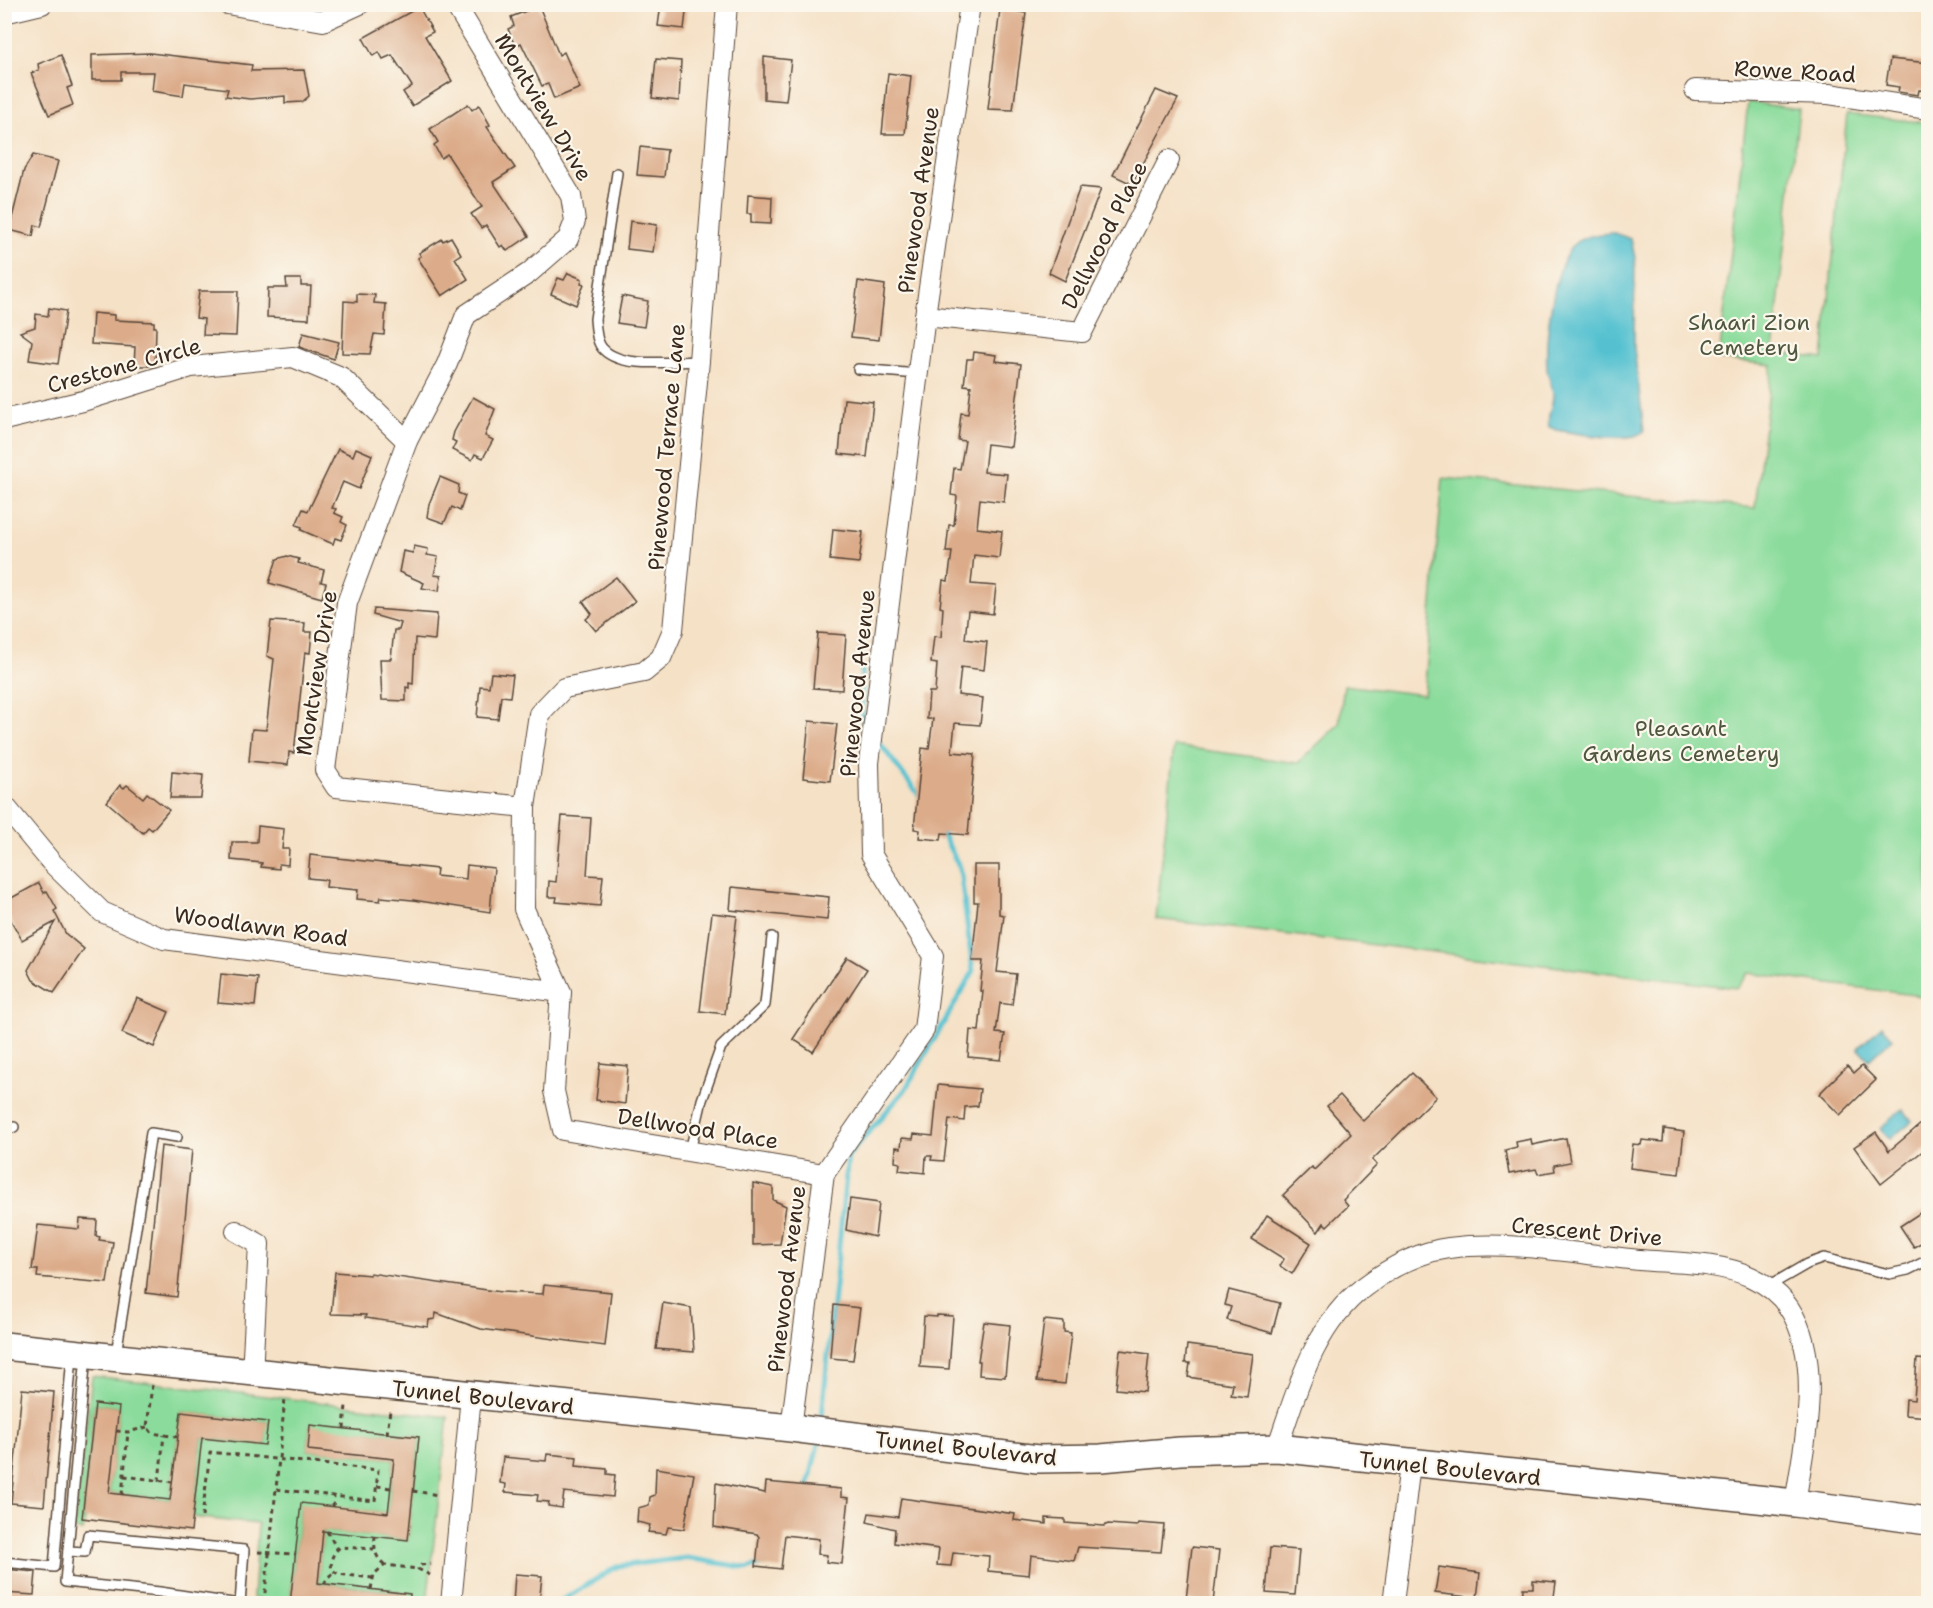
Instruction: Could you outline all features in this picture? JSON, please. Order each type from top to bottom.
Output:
[{"type":"street","points":[[4,13],[42,4]]},
{"type":"street","points":[[227,4],[322,21],[360,4]]},
{"type":"street","name":"Montview Drive","points":[[455,4],[571,196],[575,221],[568,239],[529,273],[466,315],[447,364],[407,441],[347,603],[326,770],[336,787],[525,807]]},
{"type":"street","name":"Pinewood Terrace Lane","points":[[525,807],[539,714],[564,688],[644,672],[661,658],[673,630],[699,361],[727,4]]},
{"type":"street","name":"Pinewood Avenue","points":[[791,1428],[824,1174],[924,1030],[933,956],[872,854],[869,763],[925,316],[970,4]]},
{"type":"street","name":"Rowe Road","points":[[1695,90],[1829,94],[1929,109]]},
{"type":"street","name":"Dellwood Place","points":[[925,316],[1082,332],[1169,160]]},
{"type":"street","name":"Crestone Circle","points":[[4,420],[83,401],[191,367],[293,357],[340,377],[407,441]]},
{"type":"street","name":"Woodlawn Road","points":[[4,805],[52,863],[102,912],[165,939],[561,992]]},
{"type":"street","points":[[525,807],[524,909],[561,992]]},
{"type":"street","name":"Dellwood Place","points":[[561,992],[554,1091],[563,1130],[824,1174]]},
{"type":"street","points":[[236,1231],[259,1244],[252,1374]]},
{"type":"street","name":"Crescent Drive","points":[[1277,1448],[1311,1352],[1343,1306],[1382,1274],[1423,1255],[1447,1248],[1513,1247],[1716,1268],[1750,1276],[1779,1293],[1791,1310],[1806,1352],[1809,1378],[1805,1442],[1795,1503]]},
{"type":"street","name":"Tunnel Boulevard","points":[[4,1346],[252,1374],[791,1428],[1038,1460],[1101,1458],[1180,1451],[1277,1448],[1410,1464],[1795,1503],[1929,1521]]},
{"type":"street","points":[[451,1604],[471,1396]]},
{"type":"street","points":[[1393,1604],[1410,1464]]},
{"type":"lane","points":[[617,173],[595,319],[596,335],[603,350],[626,362],[699,361]]},
{"type":"lane","points":[[858,369],[918,374]]},
{"type":"lane","points":[[690,1151],[702,1100],[721,1047],[765,1005],[772,937]]},
{"type":"lane","points":[[115,1357],[151,1133],[177,1137]]},
{"type":"lane","points":[[1767,1287],[1807,1264],[1824,1258],[1889,1274],[1908,1270],[1929,1260]]},
{"type":"lane","points":[[68,1551],[85,1552],[88,1535],[244,1550],[239,1604],[65,1582],[79,1353]]},
{"type":"lane","points":[[4,1562],[54,1567],[79,1353]]},
{"type":"path","points":[[152,1383],[147,1427],[152,1433],[177,1437]]},
{"type":"path","points":[[264,1602],[285,1398]]},
{"type":"path","points":[[344,1429],[346,1405]]},
{"type":"path","points":[[387,1434],[390,1410]]},
{"type":"path","points":[[116,1431],[128,1432],[147,1427]]},
{"type":"path","points":[[122,1495],[128,1432]]},
{"type":"path","points":[[159,1481],[164,1435]]},
{"type":"path","points":[[202,1517],[210,1452],[378,1470],[375,1501],[276,1489]]},
{"type":"path","points":[[124,1476],[172,1482]]},
{"type":"path","points":[[377,1486],[391,1488]]},
{"type":"path","points":[[413,1491],[439,1495]]},
{"type":"path","points":[[333,1507],[334,1496]]},
{"type":"path","points":[[327,1531],[338,1549]]},
{"type":"path","points":[[375,1536],[374,1550],[378,1559],[386,1565],[418,1569],[430,1575]]},
{"type":"path","points":[[338,1549],[374,1550]]},
{"type":"path","points":[[335,1572],[330,1562],[338,1549]]},
{"type":"path","points":[[256,1551],[296,1554]]},
{"type":"path","points":[[418,1569],[421,1565],[431,1563]]},
{"type":"path","points":[[371,1589],[373,1578],[386,1565]]},
{"type":"path","points":[[324,1584],[327,1576],[335,1572],[373,1578]]},
{"type":"green space","name":"Pleasant Gardens Cemetery","points":[[1748,102],[1799,109],[1773,352],[1823,359],[1847,114],[1928,123],[1928,997],[1748,973],[1737,988],[1156,919],[1174,746],[1298,763],[1339,724],[1344,685],[1424,695],[1443,478],[1755,508],[1772,365],[1719,359]]},
{"type":"green space","points":[[92,1376],[448,1417],[427,1603],[398,1603],[399,1592],[318,1583],[323,1531],[408,1540],[419,1437],[310,1426],[308,1450],[394,1459],[388,1513],[301,1504],[290,1603],[271,1603],[253,1598],[258,1524],[193,1517],[202,1438],[265,1445],[267,1422],[181,1412],[170,1500],[109,1493],[119,1407],[95,1404],[82,1518],[85,1519],[83,1531],[74,1529]]},
{"type":"water","points":[[1614,233],[1631,239],[1635,258],[1634,348],[1644,431],[1638,435],[1616,437],[1557,430],[1549,427],[1548,423],[1553,396],[1547,369],[1549,322],[1556,285],[1567,254],[1574,244],[1588,237]]},
{"type":"water","points":[[1882,1026],[1893,1038],[1869,1060],[1858,1048]]},
{"type":"water","points":[[1903,1109],[1912,1121],[1890,1139],[1880,1128]]},
{"type":"building","points":[[661,4],[687,4],[684,29],[658,26]]},
{"type":"building","points":[[539,6],[559,55],[564,52],[580,88],[554,99],[548,84],[542,86],[521,43],[515,46],[508,29],[514,26],[511,17]]},
{"type":"building","points":[[419,7],[433,32],[425,36],[452,81],[412,106],[403,92],[412,86],[392,55],[383,59],[379,52],[373,56],[363,38]]},
{"type":"building","points":[[1000,9],[1026,13],[1013,110],[988,109]]},
{"type":"building","points":[[150,53],[252,65],[251,71],[304,70],[309,96],[302,102],[285,103],[285,96],[250,99],[226,96],[228,89],[185,83],[183,96],[152,91],[154,72],[121,72],[121,80],[92,80],[92,55]]},
{"type":"building","points":[[61,55],[72,86],[67,88],[73,105],[49,115],[31,73],[39,70],[38,64]]},
{"type":"building","points":[[764,57],[791,60],[786,101],[764,99]]},
{"type":"building","points":[[656,59],[681,61],[679,101],[652,98]]},
{"type":"building","points":[[1890,59],[1929,63],[1929,91],[1919,90],[1918,95],[1898,92],[1899,87],[1886,85]]},
{"type":"building","points":[[888,73],[911,76],[905,134],[882,134]]},
{"type":"building","points":[[1156,90],[1178,99],[1132,184],[1113,175]]},
{"type":"building","points":[[468,104],[472,110],[479,105],[490,125],[487,127],[515,168],[493,182],[529,236],[507,251],[503,245],[500,247],[486,225],[481,228],[471,214],[482,207],[447,154],[441,158],[434,145],[438,142],[430,129]]},
{"type":"building","points":[[640,147],[667,150],[664,177],[637,175]]},
{"type":"building","points":[[33,155],[58,161],[41,227],[35,225],[33,236],[9,230],[24,170]]},
{"type":"building","points":[[1080,187],[1101,189],[1065,281],[1049,273]]},
{"type":"building","points":[[748,195],[772,197],[771,224],[751,223],[751,214],[747,214]]},
{"type":"building","points":[[630,221],[657,225],[653,252],[627,249]]},
{"type":"building","points":[[451,237],[461,254],[455,258],[468,279],[442,296],[418,258],[421,256],[419,253],[442,239],[443,241]]},
{"type":"building","points":[[568,273],[582,279],[581,283],[584,284],[576,305],[551,294],[558,278],[564,280]]},
{"type":"building","points":[[286,279],[301,279],[301,286],[311,286],[309,319],[267,317],[268,288],[287,288]]},
{"type":"building","points":[[858,281],[885,285],[879,340],[851,337]]},
{"type":"building","points":[[199,291],[238,291],[236,336],[203,335],[204,319],[196,318]]},
{"type":"building","points":[[357,294],[375,295],[374,303],[386,304],[384,335],[374,334],[370,354],[342,353],[344,301],[357,302]]},
{"type":"building","points":[[622,296],[648,301],[644,327],[617,323]]},
{"type":"building","points":[[49,308],[66,311],[58,364],[29,360],[32,341],[20,332],[35,327],[36,314],[48,316]]},
{"type":"building","points":[[93,313],[114,315],[114,320],[154,322],[154,327],[156,327],[155,366],[134,366],[135,347],[91,344]]},
{"type":"building","points":[[303,333],[339,342],[334,359],[299,347]]},
{"type":"building","points":[[974,352],[996,355],[995,361],[1021,364],[1011,447],[987,444],[984,472],[1007,474],[1004,502],[980,499],[977,528],[1002,531],[999,558],[974,555],[971,584],[996,586],[993,614],[968,611],[965,639],[987,642],[984,670],[961,667],[958,695],[983,698],[980,725],[955,723],[952,752],[975,754],[968,835],[942,833],[941,840],[919,838],[920,830],[914,829],[922,748],[929,749],[933,719],[927,719],[929,692],[935,692],[937,664],[931,663],[934,636],[941,637],[943,608],[940,607],[943,580],[948,581],[952,552],[946,552],[949,525],[954,525],[957,496],[951,495],[954,468],[960,469],[965,441],[958,440],[961,413],[968,414],[971,386],[964,385],[967,359],[973,359]]},
{"type":"building","points":[[473,397],[495,409],[485,436],[493,440],[483,458],[475,454],[472,460],[452,450],[456,442],[452,440]]},
{"type":"building","points":[[844,399],[873,402],[867,457],[839,454]]},
{"type":"building","points":[[356,448],[372,455],[359,489],[343,482],[332,508],[336,509],[334,513],[343,517],[341,522],[347,525],[341,540],[335,538],[333,544],[301,530],[302,527],[296,525],[303,509],[308,511],[338,449],[353,456]]},
{"type":"building","points":[[440,477],[459,485],[458,493],[465,496],[460,511],[452,507],[444,523],[427,517],[429,504]]},
{"type":"building","points":[[833,529],[863,532],[859,563],[830,560]]},
{"type":"building","points":[[414,546],[428,549],[427,555],[438,557],[434,575],[441,576],[439,591],[422,588],[424,583],[399,572],[403,551],[413,553]]},
{"type":"building","points":[[287,556],[299,559],[298,563],[324,570],[321,582],[326,583],[322,598],[269,583],[277,559]]},
{"type":"building","points":[[616,577],[635,601],[596,631],[586,619],[592,614],[583,602]]},
{"type":"building","points":[[374,609],[437,614],[435,640],[415,638],[413,684],[409,683],[409,688],[406,687],[406,701],[382,700],[380,659],[391,659],[394,630],[399,630],[401,623],[373,615]]},
{"type":"building","points":[[271,621],[305,623],[304,632],[312,632],[310,653],[305,652],[294,753],[289,752],[288,765],[249,761],[252,729],[266,730],[274,659],[267,656]]},
{"type":"building","points":[[818,633],[846,635],[842,690],[813,688]]},
{"type":"building","points":[[491,673],[513,675],[510,697],[501,696],[498,719],[477,717],[480,686],[489,687]]},
{"type":"building","points":[[809,721],[837,724],[830,781],[803,778]]},
{"type":"building","points":[[172,772],[203,775],[201,798],[170,798]]},
{"type":"building","points":[[120,785],[124,788],[127,785],[143,798],[147,793],[169,810],[152,830],[148,827],[143,833],[107,802]]},
{"type":"building","points":[[562,816],[591,818],[587,875],[603,876],[600,906],[556,902],[557,897],[548,897],[549,881],[556,882]]},
{"type":"building","points":[[258,826],[284,829],[282,849],[289,849],[288,865],[279,864],[279,869],[261,867],[262,863],[231,860],[232,842],[257,842]]},
{"type":"building","points":[[310,855],[437,869],[436,876],[466,879],[467,865],[494,868],[490,912],[413,900],[381,897],[380,901],[357,899],[358,890],[326,887],[327,880],[308,878]]},
{"type":"building","points":[[974,865],[999,865],[999,914],[1004,915],[997,972],[1016,974],[1012,1005],[1000,1003],[996,1033],[1005,1034],[1001,1060],[968,1057],[970,1030],[979,1031],[983,991],[980,991],[983,961],[972,961],[978,902],[974,902]]},
{"type":"building","points":[[39,883],[44,893],[47,891],[57,909],[54,911],[66,934],[84,949],[54,993],[33,980],[28,970],[55,922],[22,940],[4,908],[4,902]]},
{"type":"building","points":[[732,887],[829,897],[827,920],[730,910]]},
{"type":"building","points":[[712,913],[737,916],[725,1014],[700,1011]]},
{"type":"building","points":[[847,957],[867,969],[813,1052],[793,1039]]},
{"type":"building","points":[[221,974],[258,978],[255,1006],[218,1003]]},
{"type":"building","points":[[137,998],[169,1012],[154,1047],[122,1033]]},
{"type":"building","points":[[600,1063],[628,1066],[625,1104],[596,1100]]},
{"type":"building","points":[[1847,1066],[1854,1073],[1862,1066],[1876,1080],[1840,1115],[1819,1094]]},
{"type":"building","points":[[1412,1073],[1436,1097],[1372,1160],[1377,1165],[1343,1200],[1348,1206],[1327,1226],[1324,1223],[1318,1232],[1283,1195],[1312,1167],[1314,1170],[1351,1134],[1327,1106],[1340,1095],[1363,1121]]},
{"type":"building","points":[[938,1085],[980,1089],[978,1106],[965,1107],[964,1121],[949,1119],[944,1161],[931,1160],[932,1156],[926,1156],[925,1173],[899,1170],[900,1163],[895,1162],[896,1147],[901,1148],[902,1138],[913,1139],[914,1134],[933,1136]]},
{"type":"building","points":[[1929,1117],[1929,1146],[1881,1184],[1854,1147],[1876,1132],[1889,1151]]},
{"type":"building","points":[[1664,1129],[1684,1132],[1679,1174],[1630,1168],[1633,1144],[1641,1145],[1642,1140],[1663,1142]]},
{"type":"building","points":[[1566,1138],[1570,1162],[1554,1165],[1555,1171],[1538,1174],[1536,1169],[1509,1174],[1505,1150],[1517,1147],[1516,1142],[1531,1139],[1532,1145]]},
{"type":"building","points":[[161,1146],[192,1150],[177,1297],[146,1293]]},
{"type":"building","points":[[753,1183],[773,1187],[773,1200],[786,1206],[780,1244],[753,1245]]},
{"type":"building","points":[[850,1199],[879,1203],[875,1237],[846,1230]]},
{"type":"building","points":[[1929,1207],[1929,1238],[1914,1247],[1900,1226]]},
{"type":"building","points":[[1267,1215],[1311,1243],[1292,1274],[1280,1266],[1284,1259],[1252,1239]]},
{"type":"building","points":[[80,1219],[97,1220],[96,1236],[100,1237],[99,1240],[113,1242],[107,1283],[37,1277],[38,1270],[32,1270],[38,1225],[79,1229]]},
{"type":"building","points":[[335,1272],[370,1275],[370,1273],[501,1292],[543,1294],[544,1285],[611,1292],[605,1346],[481,1329],[436,1313],[435,1319],[429,1320],[428,1327],[365,1318],[366,1315],[331,1314]]},
{"type":"building","points":[[1229,1290],[1280,1303],[1272,1333],[1227,1320],[1231,1307],[1225,1305]]},
{"type":"building","points":[[663,1303],[691,1308],[694,1352],[656,1349]]},
{"type":"building","points":[[834,1305],[860,1308],[853,1360],[830,1358]]},
{"type":"building","points":[[937,1315],[953,1316],[949,1369],[920,1367],[924,1316],[937,1317]]},
{"type":"building","points":[[1044,1320],[1064,1322],[1064,1332],[1071,1333],[1065,1384],[1037,1381]]},
{"type":"building","points":[[984,1322],[1010,1325],[1005,1377],[979,1375],[980,1361],[978,1361]]},
{"type":"building","points":[[1187,1345],[1253,1354],[1247,1397],[1231,1395],[1233,1384],[1188,1377],[1190,1363],[1185,1363]]},
{"type":"building","points":[[1120,1350],[1149,1354],[1145,1392],[1116,1389]]},
{"type":"building","points":[[1917,1359],[1929,1360],[1929,1417],[1905,1415],[1906,1399],[1914,1400]]},
{"type":"building","points":[[22,1389],[54,1392],[44,1506],[11,1503]]},
{"type":"building","points":[[95,1404],[119,1407],[109,1493],[170,1500],[181,1412],[268,1422],[265,1445],[202,1438],[191,1531],[82,1518]]},
{"type":"building","points":[[310,1425],[419,1437],[408,1540],[323,1531],[318,1583],[410,1594],[410,1604],[290,1604],[301,1503],[388,1513],[394,1459],[308,1450]]},
{"type":"building","points":[[547,1454],[577,1457],[576,1466],[607,1469],[607,1474],[615,1475],[613,1497],[564,1492],[562,1508],[548,1506],[549,1502],[537,1501],[538,1495],[505,1492],[506,1484],[500,1483],[503,1457],[546,1461]]},
{"type":"building","points":[[656,1468],[694,1474],[684,1529],[668,1527],[666,1534],[648,1532],[650,1525],[637,1522],[638,1508],[649,1505],[650,1497],[655,1495]]},
{"type":"building","points":[[766,1482],[841,1489],[841,1497],[849,1498],[842,1564],[826,1562],[827,1555],[818,1554],[819,1539],[785,1535],[781,1569],[756,1566],[759,1537],[757,1534],[714,1527],[716,1483],[765,1493]]},
{"type":"building","points":[[901,1498],[1015,1514],[1014,1520],[1046,1524],[1046,1518],[1065,1519],[1065,1523],[1104,1526],[1108,1524],[1137,1526],[1138,1523],[1164,1525],[1161,1552],[1078,1547],[1074,1561],[1031,1555],[1029,1575],[988,1571],[989,1556],[953,1553],[951,1566],[937,1565],[939,1549],[894,1543],[895,1529],[867,1522],[869,1513],[898,1517]]},
{"type":"building","points":[[1192,1547],[1219,1550],[1213,1603],[1186,1600]]},
{"type":"building","points":[[1270,1548],[1299,1550],[1295,1595],[1266,1593]]},
{"type":"building","points":[[1439,1567],[1480,1573],[1477,1598],[1435,1593]]},
{"type":"building","points":[[4,1569],[36,1572],[34,1595],[4,1593]]},
{"type":"building","points":[[515,1574],[542,1576],[539,1604],[513,1604]]},
{"type":"building","points":[[1533,1580],[1556,1582],[1553,1604],[1522,1604],[1523,1588],[1533,1588]]},
{"type":"waterway","points":[[862,670],[862,719],[867,726]]},
{"type":"waterway","points":[[878,741],[921,798]]},
{"type":"waterway","points":[[821,1425],[848,1156],[905,1090],[973,972],[960,868],[940,829]]},
{"type":"waterway","points":[[807,1492],[819,1440]]},
{"type":"waterway","points":[[556,1604],[618,1566],[687,1558],[748,1568],[762,1564]]},
{"type":"park label","name":"Shaari Zion Cemetery","points":[[1749,334]]}]
